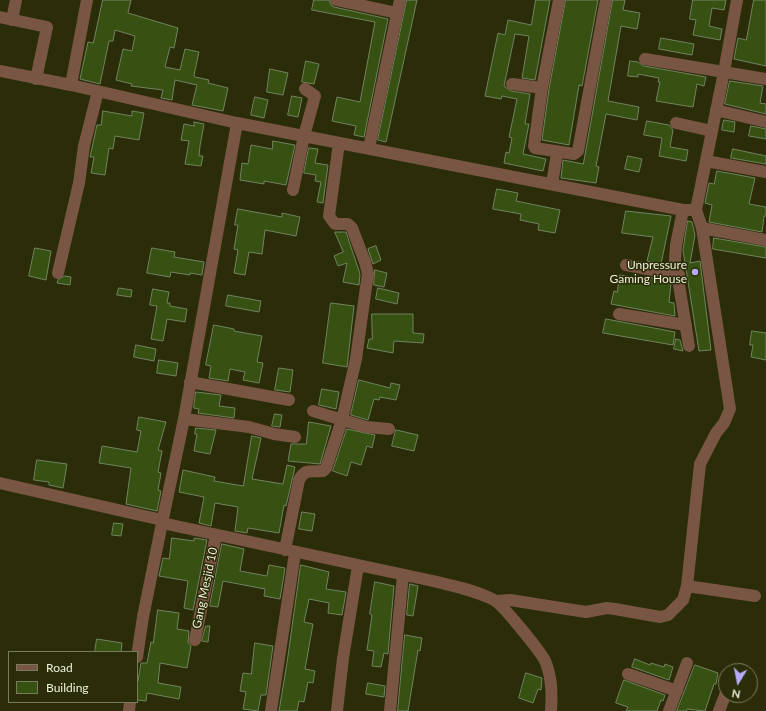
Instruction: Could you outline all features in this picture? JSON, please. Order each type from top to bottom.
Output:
[{"type":"street","points":[[12,20],[16,0]]},
{"type":"street","points":[[71,85],[87,0]]},
{"type":"street","points":[[336,0],[398,13]]},
{"type":"street","points":[[369,148],[400,0]]},
{"type":"street","points":[[559,0],[542,88],[534,146],[535,148],[558,153],[574,154],[578,151],[606,0]]},
{"type":"street","points":[[496,601],[510,600],[586,612],[607,608],[660,616],[668,615],[683,600],[687,586],[700,464],[716,433],[724,423],[730,409],[702,228],[696,210],[737,0]]},
{"type":"street","points":[[0,17],[47,27],[36,79]]},
{"type":"street","points":[[645,59],[766,79]]},
{"type":"street","points":[[0,72],[71,85],[237,123],[683,210],[696,210]]},
{"type":"street","points":[[512,84],[542,88]]},
{"type":"street","points":[[293,190],[304,136],[315,96],[305,89]]},
{"type":"street","points":[[58,273],[79,183],[84,146],[98,91]]},
{"type":"street","points":[[716,110],[766,122]]},
{"type":"street","points":[[138,651],[143,616],[184,419],[237,123]]},
{"type":"street","points":[[676,123],[712,131]]},
{"type":"street","points":[[271,711],[298,480],[304,472],[313,470],[323,471],[326,468],[342,420],[356,359],[368,274],[366,262],[352,228],[348,224],[335,224],[329,216],[338,143]]},
{"type":"street","points":[[552,184],[558,153]]},
{"type":"street","points":[[706,161],[766,172]]},
{"type":"street","points":[[683,210],[675,260],[679,275],[689,346]]},
{"type":"street","points":[[702,228],[766,240]]},
{"type":"street","points":[[626,265],[679,275]]},
{"type":"street","points":[[619,314],[686,325]]},
{"type":"street","points":[[190,382],[289,400]]},
{"type":"street","points":[[313,412],[366,427],[389,428]]},
{"type":"street","points":[[184,419],[236,425],[279,435],[296,437]]},
{"type":"street","points":[[0,483],[216,535],[470,590],[496,601],[546,661],[553,689],[551,711]]},
{"type":"street","name":"Gang Mesjid 10","points":[[194,640],[216,535]]},
{"type":"street","points":[[337,711],[343,658],[358,566]]},
{"type":"street","points":[[390,711],[403,575]]},
{"type":"street","points":[[687,586],[756,596]]},
{"type":"street","points":[[669,711],[687,663]]},
{"type":"street","points":[[628,674],[677,691]]},
{"type":"building","points":[[103,0],[131,0],[128,13],[178,28],[174,48],[170,47],[165,67],[180,70],[185,49],[199,52],[194,75],[195,77],[209,80],[208,83],[228,88],[223,111],[192,105],[197,85],[175,80],[172,100],[161,98],[163,90],[131,86],[132,84],[116,80],[123,49],[132,51],[135,36],[115,30],[113,41],[109,41],[100,84],[80,79],[88,42],[93,43]]},
{"type":"building","points":[[314,0],[329,0],[331,5],[334,7],[388,19],[364,137],[354,135],[356,126],[332,121],[337,97],[360,102],[375,22],[312,10]]},
{"type":"building","points":[[407,0],[417,0],[386,142],[378,140]]},
{"type":"building","points":[[536,0],[550,0],[535,80],[522,78],[529,36],[515,34],[504,86],[511,91],[530,94],[525,124],[529,124],[523,154],[546,159],[543,171],[504,163],[506,152],[509,153],[512,138],[509,137],[517,99],[502,96],[501,99],[485,96],[498,33],[505,35],[508,20],[531,25]]},
{"type":"building","points":[[566,0],[598,0],[582,86],[579,85],[569,145],[542,140],[549,89]]},
{"type":"building","points":[[613,0],[625,0],[623,10],[640,13],[637,29],[621,26],[608,101],[639,107],[637,120],[606,114],[596,166],[599,167],[596,183],[561,178],[563,160],[583,164]]},
{"type":"building","points":[[693,0],[726,0],[724,10],[712,8],[709,26],[722,29],[720,40],[693,35],[696,20],[690,19]]},
{"type":"building","points":[[754,0],[766,0],[766,66],[734,59],[738,38],[746,40]]},
{"type":"building","points":[[661,38],[694,44],[692,55],[659,49]]},
{"type":"building","points":[[306,61],[319,64],[314,84],[302,82]]},
{"type":"building","points":[[630,61],[638,62],[644,66],[706,77],[704,86],[697,84],[693,107],[656,101],[660,82],[658,82],[659,78],[638,74],[638,77],[628,76]]},
{"type":"building","points":[[270,69],[288,73],[283,95],[267,92]]},
{"type":"building","points":[[730,81],[763,86],[760,103],[766,104],[766,114],[725,104]]},
{"type":"building","points":[[292,96],[302,98],[298,117],[288,115]]},
{"type":"building","points":[[255,97],[268,100],[264,118],[251,115]]},
{"type":"building","points":[[103,111],[132,116],[132,111],[144,113],[139,140],[115,136],[113,149],[109,148],[105,175],[91,173],[94,157],[90,157],[97,125],[101,125]]},
{"type":"building","points":[[724,120],[735,122],[734,132],[722,130]]},
{"type":"building","points":[[647,121],[669,125],[673,130],[670,147],[688,150],[686,161],[659,156],[662,138],[644,135]]},
{"type":"building","points":[[194,122],[204,124],[199,156],[203,156],[201,166],[185,164],[189,141],[181,140],[184,124],[194,126]]},
{"type":"building","points":[[751,126],[766,129],[766,139],[749,136]]},
{"type":"building","points":[[273,141],[295,145],[286,185],[264,181],[264,184],[240,180],[242,163],[248,164],[251,145],[272,149]]},
{"type":"building","points":[[309,148],[318,149],[315,163],[328,165],[323,203],[317,202],[321,182],[315,181],[316,175],[304,173]]},
{"type":"building","points":[[733,149],[766,156],[766,164],[731,158]]},
{"type":"building","points":[[628,156],[642,159],[639,172],[625,169]]},
{"type":"building","points":[[717,171],[755,178],[749,204],[766,207],[766,216],[764,216],[762,232],[709,222],[712,205],[705,203],[709,183],[714,184]]},
{"type":"building","points":[[497,189],[518,193],[516,201],[560,210],[555,233],[538,230],[539,224],[520,220],[521,214],[493,209]]},
{"type":"building","points":[[238,209],[282,217],[282,213],[300,217],[296,236],[265,230],[262,254],[249,252],[245,275],[234,273],[238,250],[234,249],[238,225],[235,225]]},
{"type":"building","points":[[626,211],[671,216],[661,264],[647,261],[653,237],[622,233]]},
{"type":"building","points":[[688,221],[692,222],[695,235],[690,263],[700,261],[711,350],[699,351],[683,250]]},
{"type":"building","points":[[335,232],[346,232],[360,274],[359,285],[343,282],[347,263],[338,266],[334,256],[343,252]]},
{"type":"building","points":[[714,238],[766,247],[766,258],[713,249]]},
{"type":"building","points":[[376,246],[381,260],[373,264],[368,249]]},
{"type":"building","points":[[35,248],[51,251],[46,280],[29,276]]},
{"type":"building","points":[[152,248],[175,252],[174,257],[204,262],[202,275],[171,272],[170,277],[147,273]]},
{"type":"building","points":[[375,270],[387,273],[384,287],[374,285]]},
{"type":"building","points":[[620,275],[648,280],[649,277],[671,283],[669,302],[674,303],[675,316],[611,304],[614,291],[617,292]]},
{"type":"building","points":[[65,276],[71,277],[70,285],[57,283],[58,280]]},
{"type":"building","points":[[119,288],[132,290],[131,297],[117,295]]},
{"type":"building","points":[[378,288],[399,293],[397,304],[376,299]]},
{"type":"building","points":[[153,289],[169,292],[167,303],[170,303],[170,306],[187,309],[185,322],[167,319],[163,341],[151,339],[157,306],[150,305]]},
{"type":"building","points":[[228,295],[261,301],[259,312],[226,306]]},
{"type":"building","points":[[331,303],[354,306],[347,367],[323,363]]},
{"type":"building","points":[[372,314],[413,314],[413,333],[424,334],[423,343],[394,341],[393,353],[367,348],[369,339],[372,339]]},
{"type":"building","points":[[606,319],[675,332],[673,345],[603,333]]},
{"type":"building","points":[[214,325],[234,329],[234,331],[262,336],[257,362],[263,363],[259,383],[243,380],[245,372],[230,369],[228,381],[209,378],[211,366],[206,365]]},
{"type":"building","points":[[752,331],[766,333],[766,360],[751,357],[753,345],[750,345]]},
{"type":"building","points":[[676,339],[680,340],[683,351],[674,349]]},
{"type":"building","points":[[136,345],[156,349],[154,361],[134,357]]},
{"type":"building","points":[[159,360],[178,363],[176,376],[157,373]]},
{"type":"building","points":[[279,368],[293,370],[290,392],[275,390]]},
{"type":"building","points":[[359,380],[390,388],[391,383],[400,385],[396,400],[380,397],[379,400],[374,399],[368,420],[351,415]]},
{"type":"building","points":[[322,389],[339,392],[336,409],[319,405]]},
{"type":"building","points":[[196,392],[221,395],[219,406],[235,408],[234,418],[198,413],[199,409],[194,408]]},
{"type":"building","points":[[275,414],[282,415],[280,427],[272,426]]},
{"type":"building","points":[[139,417],[166,422],[158,450],[162,451],[158,472],[161,473],[158,490],[161,491],[157,511],[126,504],[131,468],[99,463],[102,446],[137,452],[141,431],[137,430]]},
{"type":"building","points":[[309,422],[331,426],[320,464],[288,461],[291,444],[306,444]]},
{"type":"building","points":[[196,428],[216,430],[210,454],[194,451],[197,434],[195,434]]},
{"type":"building","points":[[347,429],[375,435],[372,448],[367,446],[361,465],[351,462],[347,476],[333,471]]},
{"type":"building","points":[[396,430],[418,435],[414,451],[392,446]]},
{"type":"building","points":[[252,436],[261,438],[252,479],[283,484],[287,465],[295,467],[286,506],[284,505],[279,533],[248,528],[247,533],[235,531],[238,507],[215,503],[211,526],[199,523],[204,497],[179,492],[183,470],[215,477],[214,481],[243,486]]},
{"type":"building","points":[[37,460],[67,464],[63,488],[49,485],[49,482],[34,480]]},
{"type":"building","points":[[302,512],[315,514],[312,531],[299,529]]},
{"type":"building","points":[[114,523],[123,524],[121,536],[112,535]]},
{"type":"building","points":[[172,538],[194,541],[194,538],[207,540],[193,610],[184,608],[188,581],[159,576],[163,558],[169,559]]},
{"type":"building","points":[[222,544],[244,549],[240,571],[267,576],[269,565],[285,568],[280,599],[264,596],[265,589],[223,581],[218,607],[210,606]]},
{"type":"building","points":[[301,565],[329,572],[326,589],[346,592],[342,615],[328,613],[329,603],[309,599],[304,622],[313,624],[305,669],[315,671],[313,683],[308,682],[304,702],[299,701],[297,711],[279,711],[287,663]]},
{"type":"building","points":[[375,582],[394,586],[388,654],[384,653],[381,667],[372,666],[374,651],[367,650],[372,615],[370,614]]},
{"type":"building","points":[[410,584],[418,586],[413,616],[407,615]]},
{"type":"building","points":[[158,610],[179,613],[177,629],[189,631],[188,642],[191,646],[187,668],[160,663],[158,683],[181,687],[179,699],[147,693],[146,701],[138,700],[138,681],[141,663],[147,663],[151,642],[153,643]]},
{"type":"building","points":[[206,626],[210,626],[208,642],[202,641]]},
{"type":"building","points":[[405,635],[422,638],[420,651],[418,650],[408,711],[398,711]]},
{"type":"building","points":[[97,639],[122,643],[121,651],[95,651]]},
{"type":"building","points":[[255,643],[273,646],[266,695],[261,695],[258,711],[243,709],[246,692],[240,691],[243,673],[251,674]]},
{"type":"building","points":[[635,659],[650,665],[651,663],[664,667],[665,664],[673,667],[669,680],[632,667]]},
{"type":"building","points":[[695,665],[718,673],[716,684],[714,684],[705,711],[687,709],[686,711],[677,711]]},
{"type":"building","points":[[526,673],[542,678],[541,690],[538,689],[533,703],[519,698]]},
{"type":"building","points":[[624,680],[665,695],[663,701],[661,700],[657,711],[626,711],[628,707],[616,703]]},
{"type":"building","points":[[368,683],[385,686],[384,697],[366,694]]},
{"type":"place","name":"Unpressure Gaming House","points":[[695,272]]}]
